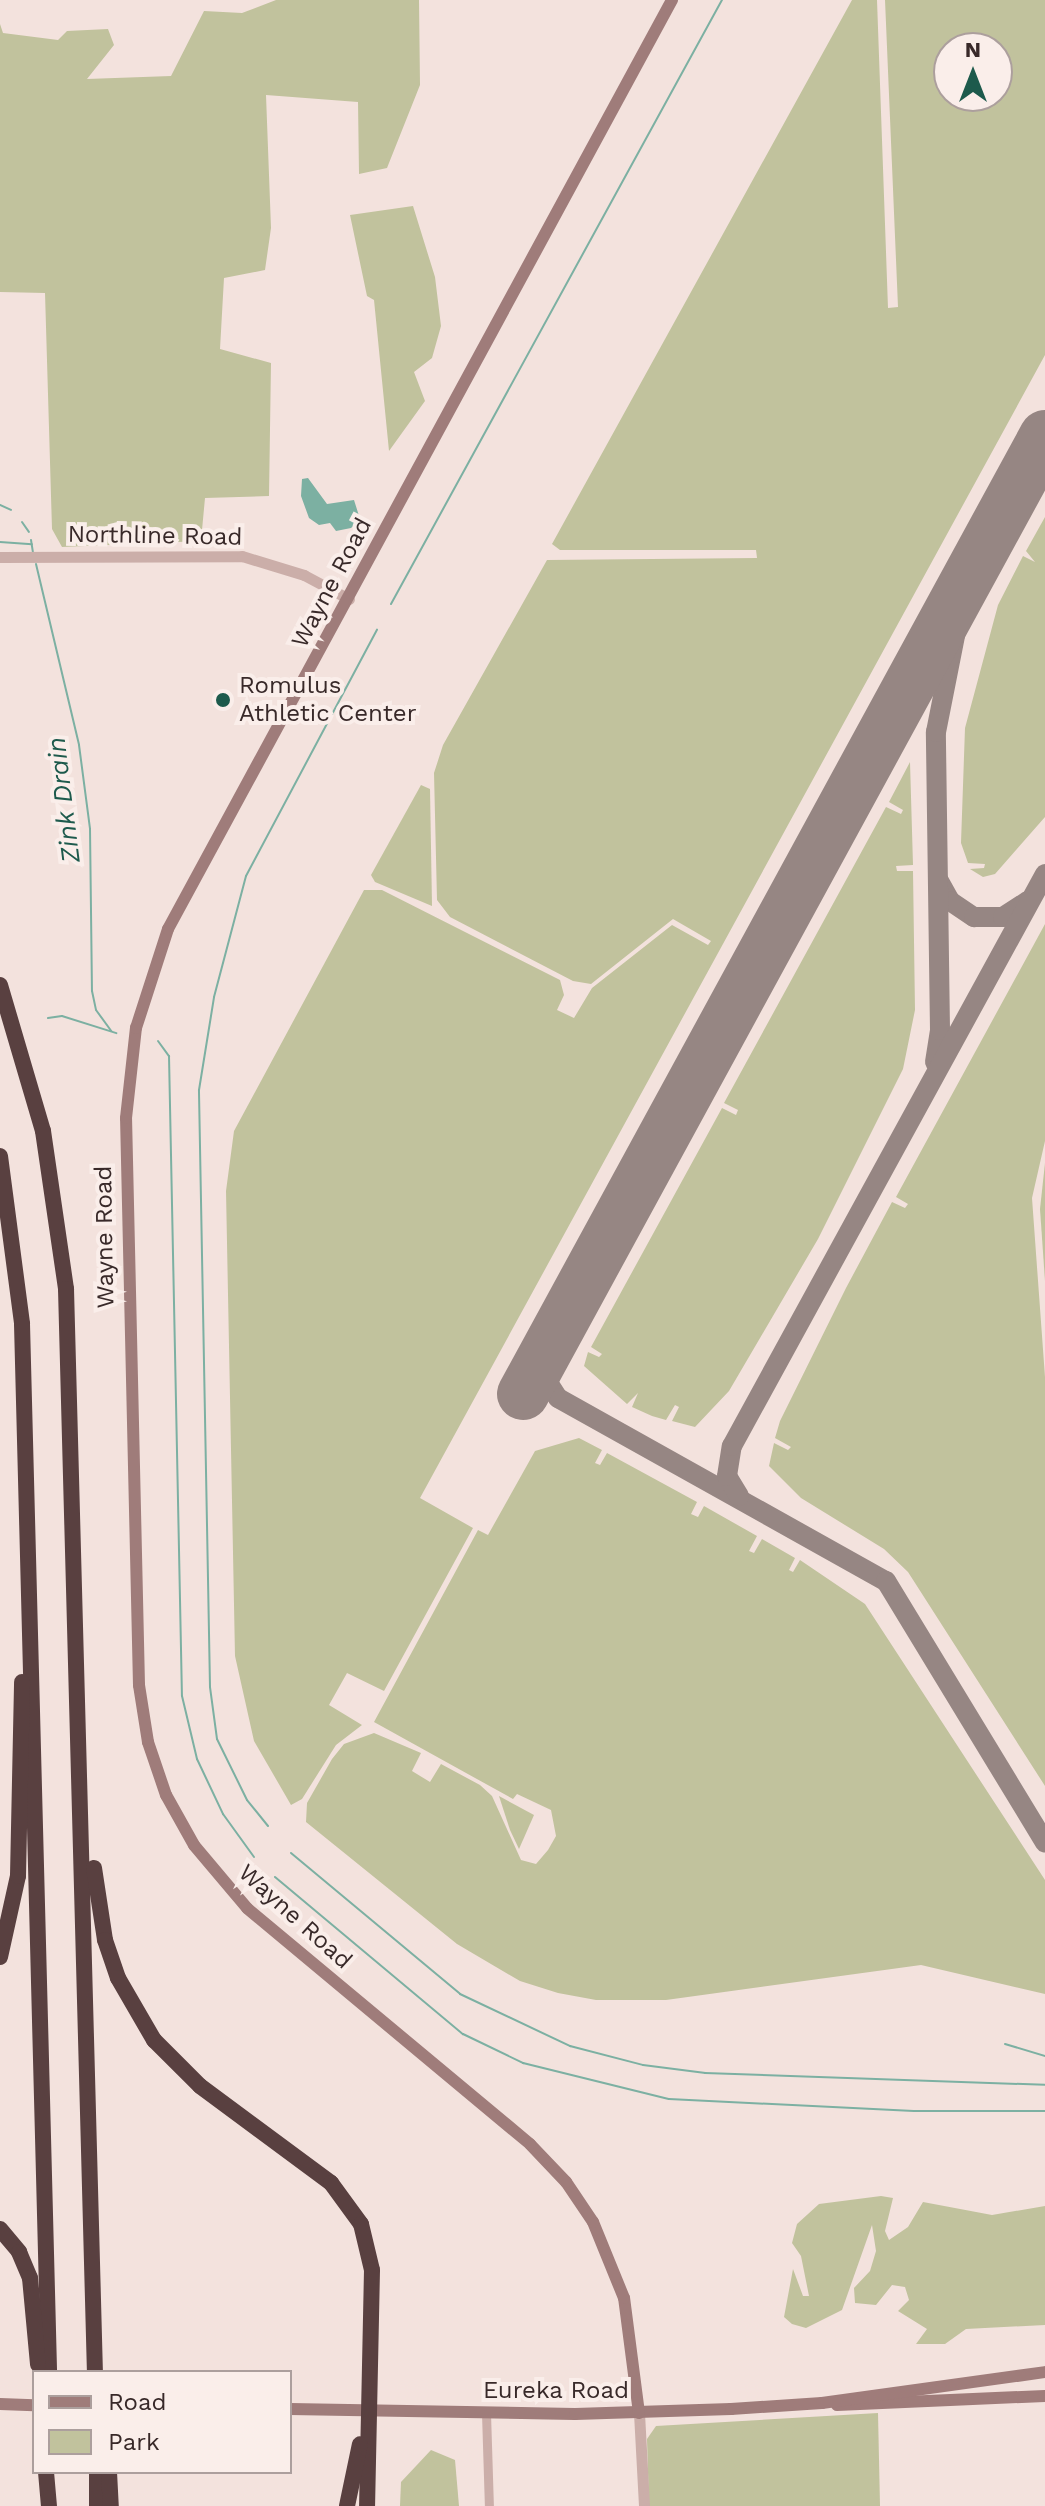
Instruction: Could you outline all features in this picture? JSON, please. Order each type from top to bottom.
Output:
[{"type":"highway","points":[[0,985],[36,1101],[58,1211],[66,1289],[95,2253],[95,2370]]},
{"type":"highway","points":[[0,1156],[21,1310],[49,2370]]},
{"type":"highway","points":[[74,1519],[85,1620],[93,1857],[105,1940],[136,2014],[175,2063],[331,2183],[361,2224],[372,2270],[366,2411],[367,2506]]},
{"type":"highway","points":[[0,1957],[21,1842],[28,1525]]},
{"type":"highway","points":[[0,2229],[19,2252],[30,2278],[39,2370]]},
{"type":"highway","points":[[95,2253],[105,2370]]},
{"type":"highway","points":[[347,2506],[366,2411]]},
{"type":"highway","points":[[49,2474],[51,2506]]},
{"type":"highway","points":[[97,2474],[97,2506]]},
{"type":"highway","points":[[109,2474],[111,2506]]},
{"type":"main road","name":"Wayne Road","points":[[639,2413],[624,2298],[582,2203],[530,2144],[235,1896],[174,1813],[143,1723],[125,1149],[136,1028],[168,929],[672,0]]},
{"type":"main road","name":"Eureka Road","points":[[292,2409],[639,2413],[822,2403],[1045,2372]]},
{"type":"main road","name":"Eureka Road","points":[[822,2403],[873,2407],[1045,2396]]},
{"type":"main road","points":[[0,2404],[32,2405]]},
{"type":"street","name":"Northline Road","points":[[0,557],[242,556],[295,571],[349,599]]},
{"type":"street","points":[[486,2413],[489,2506]]},
{"type":"street","points":[[639,2413],[644,2506]]},
{"type":"green space","points":[[276,0],[419,0],[420,85],[387,168],[359,174],[358,102],[266,95],[271,228],[265,270],[224,278],[220,349],[271,363],[269,496],[205,498],[201,541],[62,547],[52,529],[45,293],[0,292],[0,24],[3,33],[58,40],[67,31],[108,29],[114,45],[87,79],[171,76],[204,11],[242,13]]},
{"type":"green space","points":[[852,0],[877,0],[888,308],[898,307],[885,0],[1045,0],[1045,355],[420,1498],[473,1528],[384,1691],[347,1673],[329,1705],[362,1725],[336,1745],[302,1799],[291,1805],[254,1741],[235,1656],[226,1191],[234,1131],[364,890],[382,890],[560,980],[564,995],[557,1010],[574,1018],[592,988],[672,925],[708,945],[711,941],[673,919],[591,984],[573,981],[450,917],[437,900],[434,773],[443,745],[547,560],[757,558],[756,550],[560,550],[552,544]]},
{"type":"green space","points":[[413,206],[435,277],[441,326],[432,358],[414,372],[425,401],[389,451],[374,300],[367,296],[350,215]]},
{"type":"green space","points":[[1045,517],[1045,817],[995,874],[983,877],[970,869],[984,868],[985,864],[968,863],[961,843],[965,728],[998,605],[1023,556],[1035,562],[1026,551]]},
{"type":"green space","points":[[910,762],[913,865],[896,866],[897,871],[913,871],[915,1010],[903,1069],[818,1239],[729,1391],[695,1427],[672,1421],[679,1407],[675,1405],[666,1420],[652,1416],[632,1407],[638,1393],[627,1404],[584,1366],[588,1352],[599,1357],[602,1354],[591,1347],[722,1108],[736,1115],[738,1110],[724,1103],[886,807],[901,814],[903,810],[889,802]]},
{"type":"green space","points":[[421,785],[430,789],[432,906],[375,882],[371,875]]},
{"type":"green space","points":[[1045,924],[1045,1141],[1032,1198],[1045,1377],[1045,1786],[908,1572],[884,1549],[801,1498],[769,1466],[774,1443],[788,1450],[791,1447],[775,1438],[780,1421],[846,1288],[892,1202],[905,1208],[908,1204],[896,1197]]},
{"type":"green space","points":[[1045,1163],[1045,1281],[1040,1209]]},
{"type":"green space","points":[[579,1438],[602,1450],[595,1463],[600,1465],[607,1453],[697,1502],[691,1514],[698,1517],[704,1506],[757,1536],[749,1551],[754,1553],[762,1539],[795,1558],[789,1570],[793,1572],[800,1560],[865,1604],[1045,1880],[1045,1994],[921,1965],[666,2000],[596,2000],[558,1993],[520,1981],[457,1944],[306,1822],[307,1803],[332,1759],[344,1744],[374,1733],[421,1753],[412,1771],[430,1782],[441,1764],[480,1785],[492,1796],[521,1860],[536,1864],[548,1850],[556,1836],[551,1810],[517,1794],[513,1799],[374,1722],[478,1530],[488,1535],[535,1451]]},
{"type":"green space","points":[[499,1796],[534,1815],[519,1849],[510,1830]]},
{"type":"green space","points":[[881,2196],[893,2198],[885,2231],[889,2240],[908,2227],[923,2202],[992,2215],[1045,2206],[1045,2325],[966,2329],[945,2344],[916,2344],[927,2329],[898,2311],[909,2300],[905,2287],[892,2285],[876,2305],[855,2303],[854,2288],[870,2271],[876,2251],[872,2225],[842,2310],[806,2328],[792,2324],[784,2317],[793,2269],[803,2296],[809,2296],[801,2256],[792,2243],[797,2224],[819,2204]]},
{"type":"green space","points":[[878,2413],[880,2506],[649,2506],[647,2439],[656,2426]]},
{"type":"green space","points":[[431,2450],[455,2460],[459,2506],[400,2506],[401,2482]]},
{"type":"water","points":[[308,478],[327,504],[354,500],[360,519],[351,528],[336,531],[330,523],[319,525],[309,518],[301,496],[302,479]]},
{"type":"waterway","points":[[391,604],[722,0]]},
{"type":"waterway","points":[[0,505],[11,510]]},
{"type":"waterway","points":[[22,522],[29,532]]},
{"type":"waterway","name":"Zink Drain","points":[[31,540],[33,552]]},
{"type":"waterway","name":"Zink Drain","points":[[0,542],[32,544]]},
{"type":"waterway","name":"Zink Drain","points":[[36,564],[79,745],[90,829],[92,991],[96,1010],[111,1031]]},
{"type":"waterway","points":[[268,1826],[247,1800],[217,1739],[210,1687],[199,1090],[214,997],[246,876],[377,630]]},
{"type":"waterway","points":[[48,1018],[62,1016],[116,1033]]},
{"type":"waterway","points":[[158,1041],[169,1056],[182,1696],[197,1759],[223,1814],[254,1857]]},
{"type":"waterway","points":[[291,1853],[460,1994],[570,2046],[643,2065],[705,2073],[1045,2085]]},
{"type":"waterway","points":[[275,1877],[463,2034],[523,2063],[669,2099],[914,2111],[1045,2111]]},
{"type":"waterway","points":[[1005,2044],[1045,2056]]},
{"type":"taxiway","points":[[935,1062],[940,1030],[936,732],[958,621],[987,542]]},
{"type":"taxiway","points":[[739,1496],[727,1476],[732,1446],[1045,874]]},
{"type":"taxiway","points":[[939,881],[950,901],[974,917],[1003,917],[1028,901]]},
{"type":"taxiway","points":[[548,1348],[545,1378],[558,1398],[886,1581],[1045,1842]]},
{"type":"runway","points":[[523,1394],[1045,436]]},
{"type":"place","name":"Romulus Athletic Center","points":[[223,700]]}]
